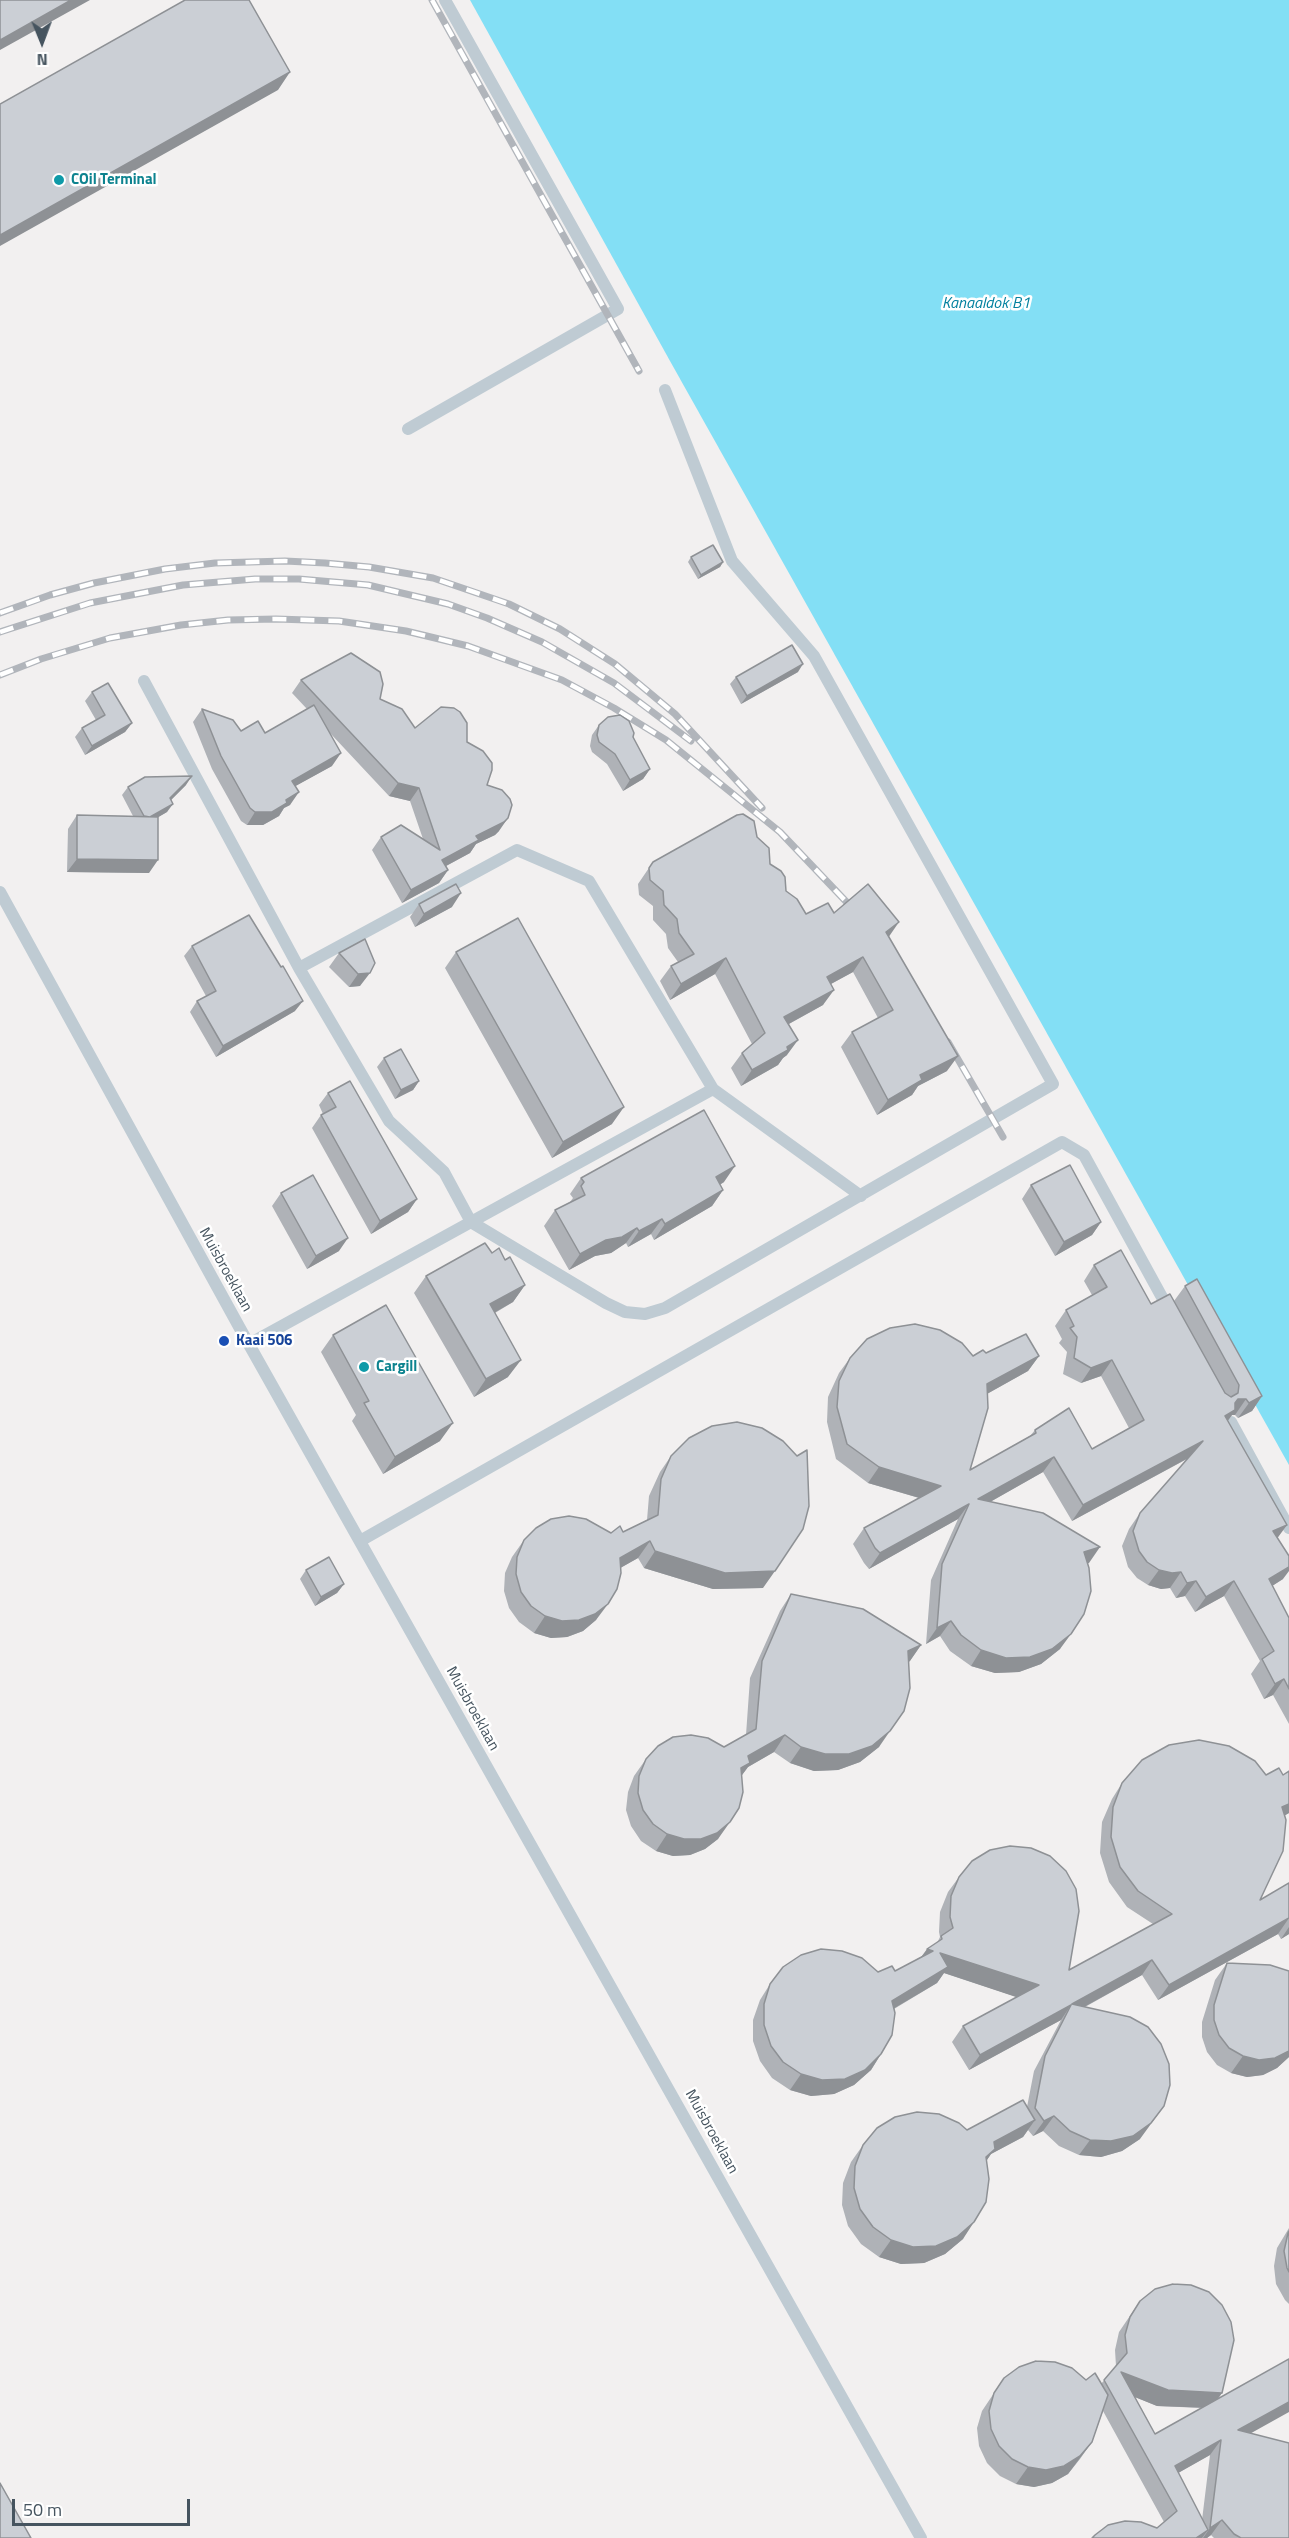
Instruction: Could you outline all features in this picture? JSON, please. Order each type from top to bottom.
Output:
[{"type":"lane","points":[[408,429],[618,309],[445,0]]},
{"type":"lane","points":[[144,681],[299,968],[389,1120],[444,1172],[471,1222],[606,1303],[625,1312],[645,1314],[665,1308],[1053,1084],[814,656],[732,561],[665,390]]},
{"type":"lane","points":[[299,968],[517,850],[590,881],[713,1089],[861,1196]]},
{"type":"lane","name":"Muisbroeklaan","points":[[0,892],[249,1344],[921,2538]]},
{"type":"lane","points":[[249,1344],[713,1089]]},
{"type":"lane","points":[[360,1541],[1062,1142],[1084,1155],[1175,1321]]},
{"type":"lane","points":[[1231,1422],[1289,1528]]},
{"type":"water","name":"Kanaaldok B1","points":[[470,0],[1289,0],[1289,1465],[670,361]]},
{"type":"building","points":[[0,0],[71,0],[0,40]]},
{"type":"building","name":"COil Terminal","points":[[185,0],[249,0],[290,72],[0,235],[0,104]]},
{"type":"building","points":[[713,545],[723,562],[701,575],[691,557]]},
{"type":"building","points":[[792,645],[803,664],[747,696],[736,677]]},
{"type":"building","points":[[351,653],[380,672],[383,684],[380,699],[402,709],[415,728],[441,707],[454,708],[460,712],[467,723],[467,742],[483,751],[492,763],[487,785],[502,790],[512,805],[508,818],[504,822],[476,836],[479,840],[442,860],[448,870],[411,890],[381,837],[401,825],[440,850],[419,788],[398,783],[301,680]]},
{"type":"building","points":[[108,683],[132,723],[92,746],[82,728],[105,715],[92,692]]},
{"type":"building","points":[[314,705],[341,753],[292,781],[299,792],[286,800],[287,803],[272,812],[255,812],[250,808],[221,756],[202,709],[233,720],[241,731],[258,721],[265,733]]},
{"type":"building","points":[[620,715],[629,721],[634,733],[633,737],[650,769],[630,780],[615,754],[599,742],[597,735],[599,725],[608,717]]},
{"type":"building","points":[[192,776],[170,798],[173,804],[150,817],[144,816],[128,787],[145,777]]},
{"type":"building","points":[[743,814],[754,821],[757,837],[769,848],[770,864],[781,871],[785,877],[786,891],[797,899],[806,914],[828,903],[834,913],[868,884],[899,922],[886,932],[958,1056],[920,1075],[922,1080],[888,1100],[852,1032],[893,1010],[863,957],[827,977],[834,990],[784,1017],[798,1040],[787,1047],[788,1050],[752,1070],[742,1053],[765,1033],[726,958],[681,984],[671,966],[694,954],[679,933],[677,919],[664,905],[663,891],[650,880],[649,868],[653,862],[737,815]]},
{"type":"building","points":[[77,815],[158,817],[158,860],[77,859]]},
{"type":"building","points":[[456,884],[461,893],[424,914],[419,904]]},
{"type":"building","points":[[249,915],[303,1001],[223,1046],[197,1001],[216,991],[192,946]]},
{"type":"building","points":[[518,918],[624,1107],[563,1142],[456,952]]},
{"type":"building","points":[[365,939],[375,963],[370,973],[358,974],[339,953]]},
{"type":"building","points":[[401,1049],[419,1081],[401,1090],[384,1058]]},
{"type":"building","points":[[350,1081],[417,1199],[380,1221],[321,1115],[336,1107],[328,1093]]},
{"type":"building","points":[[704,1110],[735,1166],[716,1177],[723,1190],[665,1224],[662,1219],[639,1231],[637,1228],[622,1237],[606,1240],[580,1254],[555,1210],[585,1195],[581,1186],[584,1182],[581,1178]]},
{"type":"building","points":[[1070,1165],[1101,1222],[1064,1242],[1031,1185]]},
{"type":"building","points":[[313,1175],[348,1238],[316,1256],[281,1193]]},
{"type":"building","points":[[485,1243],[492,1253],[499,1248],[505,1260],[510,1257],[525,1285],[490,1304],[521,1360],[486,1379],[426,1276]]},
{"type":"building","points":[[1121,1250],[1151,1304],[1170,1294],[1225,1393],[1231,1397],[1238,1393],[1239,1385],[1185,1286],[1197,1279],[1262,1396],[1249,1403],[1246,1399],[1238,1399],[1235,1403],[1235,1410],[1225,1416],[1287,1525],[1273,1531],[1289,1556],[1289,1567],[1269,1579],[1289,1618],[1289,1689],[1284,1679],[1275,1684],[1262,1659],[1274,1651],[1234,1581],[1206,1597],[1196,1581],[1187,1583],[1181,1572],[1172,1573],[1159,1570],[1147,1562],[1139,1551],[1133,1531],[1140,1513],[1203,1441],[1083,1505],[1054,1457],[978,1499],[1043,1513],[1100,1547],[1084,1552],[1089,1568],[1091,1591],[1084,1614],[1071,1634],[1052,1649],[1030,1657],[1006,1658],[981,1650],[961,1635],[951,1621],[937,1628],[942,1564],[969,1504],[880,1553],[864,1528],[941,1486],[879,1467],[847,1444],[837,1407],[839,1381],[850,1358],[867,1339],[890,1328],[915,1324],[940,1330],[962,1343],[973,1356],[983,1350],[986,1353],[1026,1334],[1039,1356],[987,1384],[988,1408],[970,1470],[1036,1433],[1035,1430],[1069,1408],[1092,1449],[1144,1420],[1112,1360],[1091,1368],[1074,1358],[1077,1337],[1070,1328],[1074,1326],[1066,1310],[1107,1287],[1094,1265]]},
{"type":"building","points":[[386,1305],[453,1423],[395,1457],[364,1403],[369,1401],[333,1335]]},
{"type":"building","points":[[737,1422],[762,1428],[783,1441],[797,1456],[807,1450],[809,1506],[803,1529],[775,1571],[725,1573],[655,1551],[650,1541],[620,1558],[621,1573],[617,1589],[608,1604],[595,1614],[579,1620],[562,1621],[545,1616],[531,1606],[521,1592],[516,1574],[517,1557],[524,1540],[536,1528],[551,1519],[569,1516],[586,1519],[611,1533],[620,1526],[623,1532],[658,1515],[661,1479],[671,1456],[689,1438],[712,1426]]},
{"type":"building","points":[[329,1557],[344,1584],[321,1597],[306,1570]]},
{"type":"building","points":[[791,1594],[863,1609],[921,1645],[908,1651],[910,1688],[904,1711],[890,1731],[872,1746],[849,1754],[825,1754],[801,1747],[785,1735],[748,1756],[750,1763],[741,1768],[743,1792],[739,1808],[730,1822],[717,1833],[701,1839],[684,1839],[667,1834],[653,1824],[643,1810],[638,1793],[639,1776],[646,1759],[658,1746],[673,1737],[691,1735],[708,1738],[724,1747],[756,1729],[762,1661]]},
{"type":"building","points":[[1199,1740],[1229,1746],[1255,1761],[1266,1775],[1279,1768],[1283,1775],[1289,1771],[1289,1804],[1282,1807],[1286,1820],[1283,1851],[1260,1900],[1289,1883],[1289,1918],[1169,1985],[1152,1960],[1072,2004],[1130,2017],[1148,2027],[1161,2044],[1169,2064],[1170,2085],[1164,2106],[1151,2123],[1133,2136],[1111,2141],[1090,2140],[1070,2131],[1054,2116],[1044,2121],[1035,2108],[1045,2056],[1071,2005],[980,2055],[963,2026],[1039,1985],[940,1953],[948,1967],[892,2001],[895,2013],[892,2035],[881,2054],[865,2070],[845,2079],[822,2080],[801,2074],[783,2062],[771,2046],[764,2025],[764,2004],[770,1984],[783,1967],[801,1955],[821,1949],[842,1951],[862,1958],[878,1972],[892,1966],[895,1971],[933,1951],[927,1949],[953,1928],[950,1917],[951,1896],[959,1877],[972,1861],[990,1850],[1010,1846],[1031,1848],[1050,1856],[1066,1871],[1076,1889],[1079,1911],[1069,1970],[1172,1914],[1138,1891],[1120,1867],[1111,1837],[1113,1807],[1122,1783],[1142,1760],[1169,1745]]},
{"type":"building","points":[[1227,1963],[1270,1965],[1289,1971],[1289,2051],[1275,2058],[1259,2060],[1243,2056],[1229,2048],[1219,2035],[1214,2020],[1214,2005]]},
{"type":"building","points":[[1023,2100],[1035,2120],[994,2142],[995,2149],[986,2157],[989,2179],[986,2202],[974,2222],[957,2237],[936,2246],[913,2247],[891,2240],[873,2227],[860,2209],[854,2188],[855,2166],[863,2145],[877,2128],[895,2117],[917,2112],[939,2114],[959,2123],[967,2130]]},
{"type":"building","points":[[1289,2231],[1289,2272],[1284,2251]]},
{"type":"building","points":[[1173,2284],[1191,2285],[1209,2292],[1222,2305],[1231,2322],[1234,2340],[1222,2393],[1168,2390],[1121,2372],[1155,2434],[1289,2359],[1289,2402],[1238,2430],[1289,2443],[1289,2538],[1241,2538],[1234,2534],[1222,2520],[1210,2528],[1221,2440],[1175,2466],[1208,2530],[1196,2538],[1092,2538],[1108,2525],[1125,2521],[1141,2522],[1157,2528],[1177,2511],[1104,2380],[1127,2353],[1125,2335],[1130,2317],[1140,2301],[1155,2289]]},
{"type":"building","points":[[1036,2361],[1055,2362],[1072,2368],[1086,2380],[1095,2373],[1108,2395],[1092,2442],[1080,2456],[1064,2466],[1046,2470],[1028,2467],[1012,2459],[999,2446],[991,2429],[989,2411],[994,2393],[1004,2378],[1019,2367]]},
{"type":"building","points":[[0,2483],[31,2538],[0,2538]]},
{"type":"railway","points":[[432,0],[639,371]]},
{"type":"railway","points":[[0,613],[50,595],[94,583],[165,569],[215,563],[285,561],[325,563],[369,567],[433,578],[509,604],[560,629],[615,664],[675,714],[762,808]]},
{"type":"railway","points":[[0,632],[90,603],[183,585],[255,579],[299,579],[368,585],[448,604],[542,642],[614,683],[691,741]]},
{"type":"railway","points":[[0,675],[41,659],[110,638],[181,625],[228,620],[339,621],[406,631],[468,646],[562,680],[666,740],[780,832],[857,913]]},
{"type":"railway","points":[[948,1042],[1003,1137]]},
{"type":"place","name":"COil Terminal","points":[[59,180]]},
{"type":"place","name":"Kaai 506","points":[[224,1341]]},
{"type":"place","name":"Cargill","points":[[364,1367]]}]
